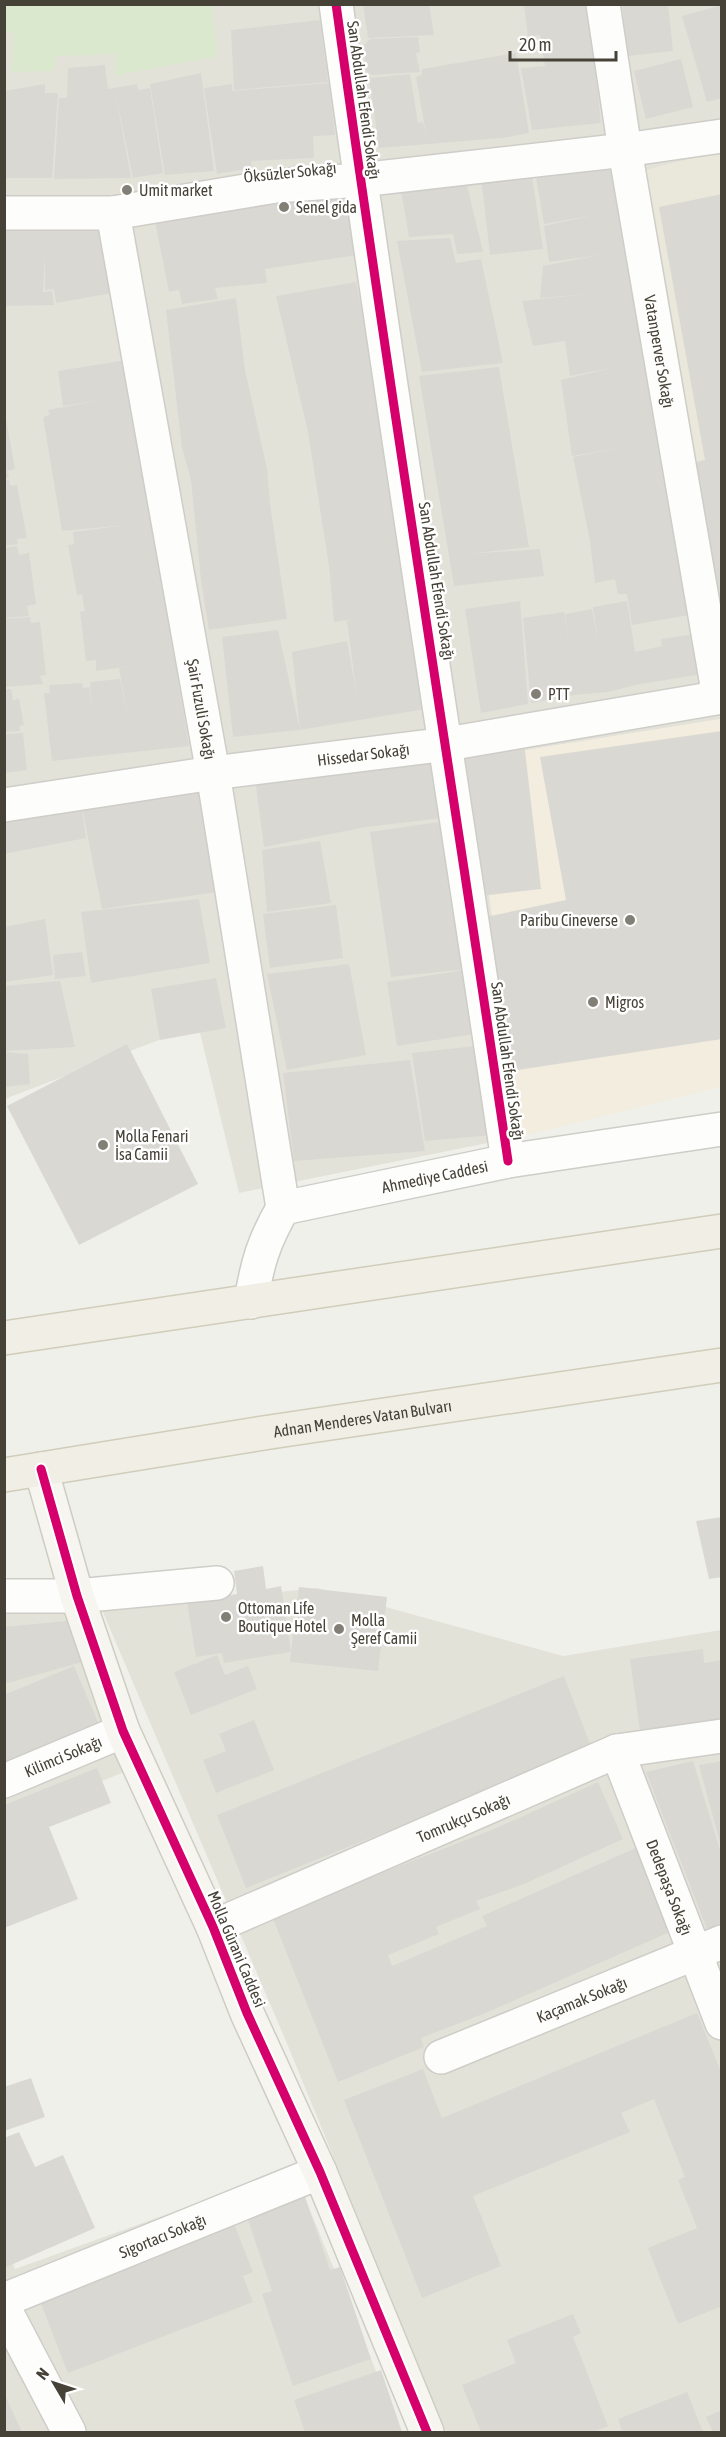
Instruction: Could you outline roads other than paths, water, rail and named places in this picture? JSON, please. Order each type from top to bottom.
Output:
[{"type":"main road","points":[[4,1338],[722,1231]]},
{"type":"main road","name":"Adnan Menderes Vatan Bulvarı","points":[[4,1475],[282,1430],[722,1365]]},
{"type":"street","name":"San Abdullah Efendi Sokağı","points":[[336,4],[360,180],[447,744],[508,1161]]},
{"type":"street","name":"Vatanperver Sokağı","points":[[603,4],[625,150],[720,697]]},
{"type":"street","name":"Öksüzler Sokağı","points":[[4,213],[113,213],[276,186],[360,180],[625,150],[722,136]]},
{"type":"street","name":"Şair Fuzuli Sokağı","points":[[113,213],[213,773],[283,1208]]},
{"type":"street","name":"Hissedar Sokağı","points":[[4,805],[213,773],[447,744],[720,697]]},
{"type":"street","name":"Ahmediye Caddesi","points":[[283,1208],[508,1161],[722,1129]]},
{"type":"street","points":[[251,1302],[255,1273],[265,1239],[283,1208]]},
{"type":"street","name":"Molla Gürani Caddesi","points":[[41,1469],[77,1596],[123,1731],[213,1927],[247,2013],[320,2172],[427,2433]]},
{"type":"street","points":[[4,1596],[77,1596],[217,1583]]},
{"type":"street","name":"Kilimci Sokağı","points":[[4,1781],[123,1731]]},
{"type":"street","name":"Tomrukçu Sokağı","points":[[213,1927],[617,1751],[722,1736]]},
{"type":"street","name":"Dedepaşa Sokağı","points":[[617,1751],[708,1947],[722,2023]]},
{"type":"street","name":"Kaçamak Sokağı","points":[[441,2057],[708,1947]]},
{"type":"street","name":"Sigortacı Sokağı","points":[[4,2300],[320,2172]]},
{"type":"street","points":[[4,2308],[69,2433]]},
{"type":"place","name":"Umit market","points":[[127,190]]},
{"type":"place","name":"Senel gida","points":[[284,207]]},
{"type":"place","name":"PTT","points":[[536,694]]},
{"type":"place","name":"Paribu Cineverse","points":[[630,920]]},
{"type":"place","name":"Migros","points":[[593,1002]]},
{"type":"place","name":"Molla Fenari İsa Camii","points":[[103,1145]]},
{"type":"place","name":"Ottoman Life Boutique Hotel","points":[[226,1617]]},
{"type":"place","name":"Molla Şeref Camii","points":[[339,1629]]}]
